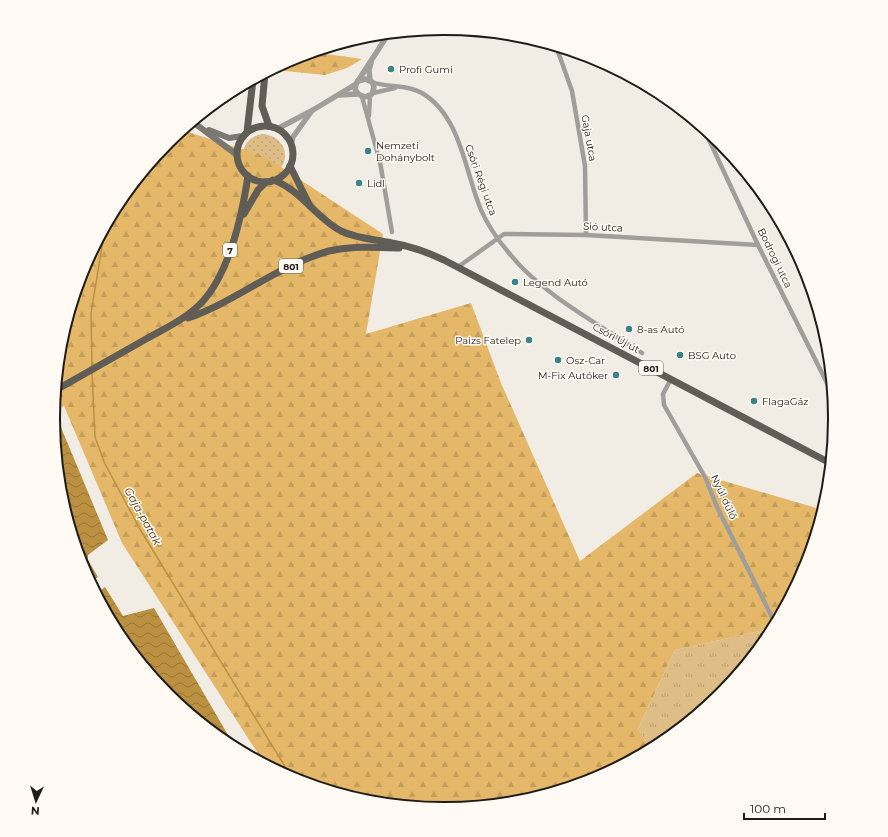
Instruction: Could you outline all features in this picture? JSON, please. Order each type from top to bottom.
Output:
[{"type":"main road","points":[[264,80],[262,106],[268,126]]},
{"type":"main road","points":[[252,86],[245,134],[238,145],[237,155],[240,167],[248,176],[257,180],[270,181]]},
{"type":"main road","points":[[197,125],[237,155]]},
{"type":"main road","points":[[198,125],[220,136],[234,138],[259,126],[268,126],[277,129],[285,134],[291,144],[293,153],[290,166]]},
{"type":"main road","name":"7","points":[[62,387],[180,320],[198,306],[215,285],[240,220],[258,190],[270,181],[284,174],[290,166]]},
{"type":"main road","name":"801","points":[[290,166],[311,208]]},
{"type":"main road","name":"7","points":[[240,220],[248,176]]},
{"type":"main road","name":"801","points":[[270,181],[288,188],[331,226],[355,237],[412,247]]},
{"type":"main road","name":"801","points":[[180,320],[214,308],[286,269],[314,256],[357,246],[412,247]]},
{"type":"main road","name":"Csóri Új út","points":[[412,247],[434,255],[458,267],[825,460]]},
{"type":"street","points":[[385,39],[357,83],[355,89],[360,96],[369,120],[383,173],[392,232]]},
{"type":"street","name":"Gaja utca","points":[[558,52],[572,91],[585,166],[586,235]]},
{"type":"street","points":[[369,120],[374,87],[369,70],[372,62]]},
{"type":"street","points":[[277,129],[337,96],[362,79],[371,81]]},
{"type":"street","name":"Csóri Régi utca","points":[[371,81],[383,85],[412,89],[424,95],[441,110],[457,140],[480,209],[510,255],[538,282],[642,353]]},
{"type":"street","points":[[337,96],[360,96],[403,87]]},
{"type":"street","points":[[291,144],[293,136],[312,110]]},
{"type":"street","name":"Bodrogi utca","points":[[710,143],[758,245],[825,380]]},
{"type":"street","name":"Sió utca","points":[[458,267],[497,237],[504,234],[586,235],[758,245]]},
{"type":"street","name":"Nyúl dűlő","points":[[671,379],[663,394],[664,405],[705,477],[717,507],[772,617]]},
{"type":"green space","points":[[325,54],[362,59],[347,68],[325,75],[283,71]]},
{"type":"green space","points":[[189,132],[264,156],[383,234],[366,334],[471,303],[501,383],[580,561],[697,473],[816,508],[807,542],[798,565],[788,588],[764,630],[675,650],[638,729],[647,743],[636,751],[591,773],[567,782],[519,795],[494,799],[444,802],[394,799],[369,795],[321,782],[297,773],[258,754],[122,543],[64,406],[60,408],[68,344],[81,295],[100,249],[125,205],[140,185],[173,147]]},
{"type":"green space","points":[[264,134],[277,139],[284,148],[285,160],[278,172],[242,154],[247,142],[253,137]]},
{"type":"green space","points":[[764,630],[748,652],[715,690],[677,723],[647,743],[638,729],[675,650]]},
{"type":"water","points":[[60,426],[108,540],[88,555],[88,560],[81,542],[68,493],[61,444]]},
{"type":"water","points":[[88,560],[98,577],[96,579]]},
{"type":"water","points":[[105,587],[123,616],[154,608],[228,735],[191,707],[156,671],[125,632],[101,590]]},
{"type":"waterway","name":"Gaja-patak","points":[[92,367],[91,313],[102,245]]},
{"type":"waterway","name":"Gaja-patak","points":[[92,373],[95,437],[105,464],[141,531],[286,768]]},
{"type":"place","name":"Profi Gumi","points":[[391,69]]},
{"type":"place","name":"Nemzeti Dohánybolt","points":[[368,151]]},
{"type":"place","name":"Lidl","points":[[359,183]]},
{"type":"place","name":"Legend Autó","points":[[515,282]]},
{"type":"place","name":"8-as Autó","points":[[629,329]]},
{"type":"place","name":"Paizs Fatelep","points":[[529,340]]},
{"type":"place","name":"BSG Auto","points":[[680,355]]},
{"type":"place","name":"Osz-Car","points":[[558,360]]},
{"type":"place","name":"M-Fix Autóker","points":[[616,375]]},
{"type":"place","name":"FlagaGáz","points":[[754,401]]}]
